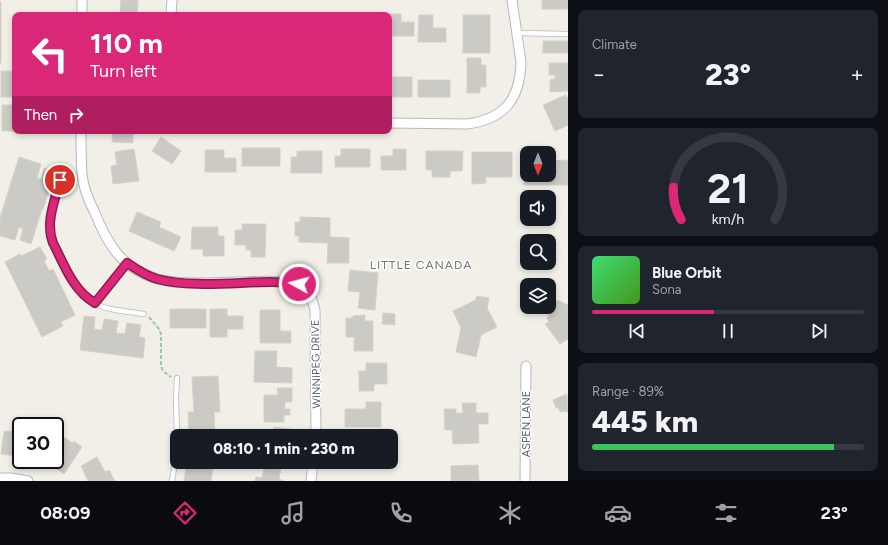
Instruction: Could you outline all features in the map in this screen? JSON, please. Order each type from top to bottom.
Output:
[{"type":"street","points":[[82,0],[82,12]]},
{"type":"street","points":[[172,0],[172,12]]},
{"type":"street","points":[[392,123],[467,124],[479,122],[498,114],[511,101],[520,82],[521,62],[512,0]]},
{"type":"street","name":"WINNIPEG DRIVE","points":[[81,134],[82,174],[84,188],[105,237],[117,254],[127,263],[142,272],[171,282],[274,282],[299,284],[311,294],[316,310],[316,429]]},
{"type":"street","name":"ASPEN LANE","points":[[525,481],[526,366]]},
{"type":"street","points":[[310,481],[312,469]]},
{"type":"street","points":[[0,478],[28,481]]},
{"type":"lane","points":[[517,33],[568,34]]},
{"type":"lane","points":[[60,180],[49,221],[50,236],[76,286],[87,299],[104,307],[144,314]]},
{"type":"lane","points":[[95,303],[127,263]]},
{"type":"lane","points":[[177,429],[176,398],[178,378]]},
{"type":"lane","points":[[172,481],[174,469]]},
{"type":"path","points":[[144,314],[159,329],[161,334],[160,360],[163,371],[170,377],[178,378]]},
{"type":"building","points":[[121,0],[138,0],[137,12],[120,12]]},
{"type":"building","points":[[542,0],[568,0],[568,9],[542,9]]},
{"type":"building","points":[[1,2],[1,63],[0,63]]},
{"type":"building","points":[[392,14],[401,14],[401,22],[414,22],[414,36],[392,36]]},
{"type":"building","points":[[419,15],[433,15],[433,28],[446,28],[446,42],[418,42]]},
{"type":"building","points":[[463,15],[490,15],[490,53],[463,53]]},
{"type":"building","points":[[543,41],[568,41],[568,53],[543,53]]},
{"type":"building","points":[[467,58],[481,58],[481,65],[486,65],[486,87],[480,87],[480,93],[467,93]]},
{"type":"building","points":[[549,63],[568,63],[568,91],[550,92],[550,80],[555,79],[555,75],[549,75]]},
{"type":"building","points":[[1,71],[12,71],[12,97],[1,97]]},
{"type":"building","points":[[392,77],[412,77],[412,97],[392,97]]},
{"type":"building","points":[[418,80],[450,80],[450,97],[418,97]]},
{"type":"building","points":[[566,95],[568,99],[568,125],[555,131],[543,105]]},
{"type":"building","points":[[2,105],[12,105],[12,131],[2,131]]},
{"type":"building","points":[[113,134],[133,134],[133,143],[112,142]]},
{"type":"building","points":[[161,137],[181,151],[172,164],[152,151]]},
{"type":"building","points":[[242,148],[280,148],[280,166],[242,166]]},
{"type":"building","points":[[134,149],[139,181],[113,184],[111,166],[117,165],[115,152]]},
{"type":"building","points":[[341,149],[370,149],[370,167],[335,167],[335,156],[341,156]]},
{"type":"building","points":[[393,149],[406,149],[406,170],[381,170],[381,156],[393,156]]},
{"type":"building","points":[[205,150],[224,150],[224,158],[236,158],[236,172],[205,172]]},
{"type":"building","points":[[297,151],[322,151],[322,173],[291,173],[291,157],[297,157]]},
{"type":"building","points":[[426,151],[463,151],[462,171],[450,171],[450,177],[432,177],[432,170],[426,170]]},
{"type":"building","points":[[472,152],[512,152],[512,177],[486,177],[486,183],[472,184]]},
{"type":"building","points":[[19,157],[41,164],[37,178],[41,179],[44,168],[57,172],[42,209],[31,244],[20,240],[23,229],[19,227],[15,240],[0,236],[0,218]]},
{"type":"building","points":[[568,160],[568,185],[524,185],[524,182],[556,182],[556,161]]},
{"type":"building","points":[[137,212],[161,222],[159,227],[181,237],[174,251],[129,231]]},
{"type":"building","points":[[300,217],[330,218],[330,237],[349,238],[349,263],[327,263],[328,243],[299,242],[299,236],[295,236],[295,222],[300,222]]},
{"type":"building","points":[[242,224],[266,224],[265,257],[251,257],[251,250],[246,250],[246,245],[235,245],[235,230],[242,230]]},
{"type":"building","points":[[192,227],[218,227],[218,236],[224,236],[224,256],[203,256],[203,249],[191,249]]},
{"type":"building","points":[[40,247],[47,259],[44,261],[49,271],[53,269],[75,315],[61,322],[63,326],[42,337],[5,262],[20,254],[21,256]]},
{"type":"building","points":[[350,270],[378,273],[375,310],[358,308],[360,292],[348,291]]},
{"type":"building","points":[[477,296],[489,298],[487,308],[497,327],[481,335],[476,357],[456,352],[461,328],[453,311],[476,300]]},
{"type":"building","points":[[557,300],[568,305],[568,339],[560,344],[545,324],[549,322],[547,318],[549,314],[556,314]]},
{"type":"building","points":[[170,309],[206,309],[206,328],[170,328]]},
{"type":"building","points":[[210,309],[227,309],[227,316],[243,316],[243,329],[227,329],[227,337],[210,337]]},
{"type":"building","points":[[260,310],[280,310],[280,331],[291,331],[291,343],[260,343]]},
{"type":"building","points":[[383,313],[395,314],[395,325],[382,324]]},
{"type":"building","points":[[365,315],[365,321],[373,321],[373,351],[354,351],[354,337],[346,337],[346,318]]},
{"type":"building","points":[[84,316],[95,317],[94,329],[102,330],[104,319],[118,321],[116,333],[125,334],[127,323],[141,325],[139,337],[145,338],[143,358],[80,350]]},
{"type":"building","points":[[255,351],[277,351],[276,367],[292,368],[292,383],[254,382]]},
{"type":"building","points":[[366,363],[387,363],[387,384],[374,384],[374,391],[359,391],[359,371],[366,371]]},
{"type":"building","points":[[218,376],[220,412],[214,412],[215,429],[189,429],[188,412],[194,412],[192,377]]},
{"type":"building","points":[[277,388],[292,388],[292,402],[285,402],[285,409],[290,409],[290,415],[284,415],[284,422],[264,422],[264,395],[278,395]]},
{"type":"building","points":[[567,394],[568,412],[560,412],[558,407],[556,408],[553,400]]},
{"type":"building","points":[[366,402],[381,402],[381,427],[345,427],[345,409],[366,409]]},
{"type":"building","points":[[462,403],[476,403],[476,413],[488,413],[488,424],[478,424],[479,443],[453,444],[452,430],[445,430],[444,409],[456,409],[456,413],[463,413]]},
{"type":"building","points":[[274,427],[291,429],[274,429]]},
{"type":"building","points":[[4,431],[12,432],[12,455],[1,454]]},
{"type":"building","points":[[64,438],[73,443],[74,441],[82,447],[64,474],[57,469],[64,469]]},
{"type":"building","points":[[97,457],[105,472],[109,470],[115,481],[88,481],[81,466]]},
{"type":"building","points":[[478,465],[479,481],[451,481],[451,466]]},
{"type":"building","points":[[186,469],[213,469],[211,481],[184,481]]},
{"type":"building","points":[[264,469],[281,469],[279,479],[284,481],[255,481],[256,477],[262,478]]},
{"type":"district","name":"LITTLE CANADA","points":[[421,265]]},
{"type":"route","points":[[60,180],[49,221],[50,236],[76,286],[87,299],[95,303],[127,263],[142,272],[171,282],[274,282],[299,284]]}]
